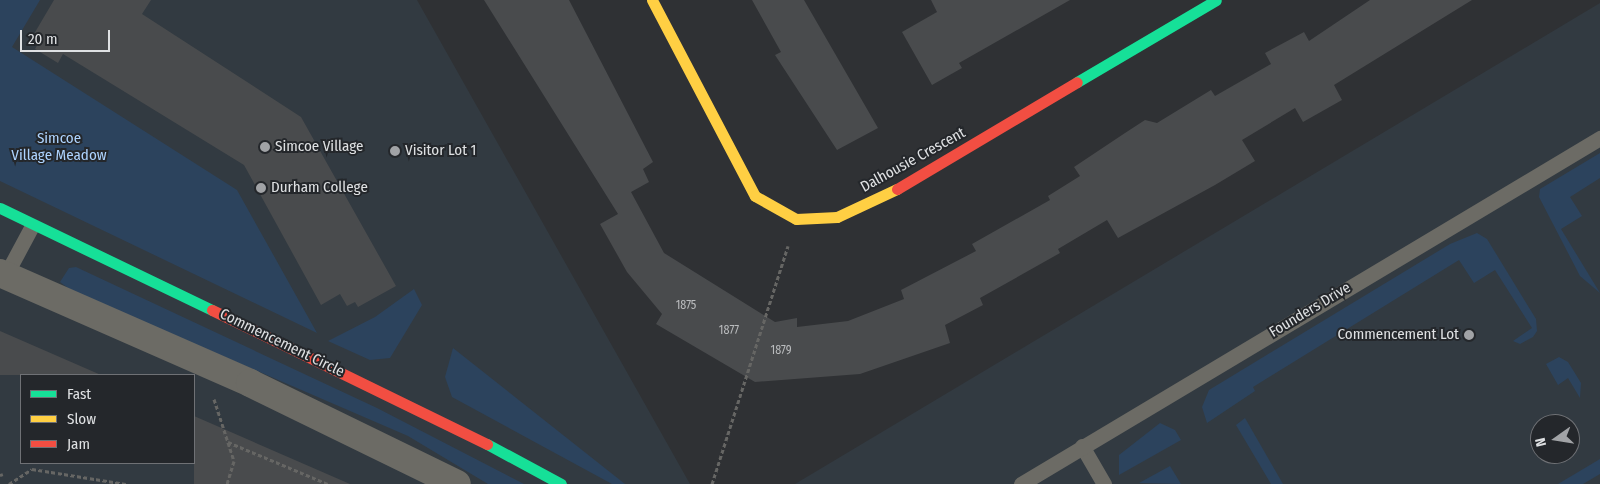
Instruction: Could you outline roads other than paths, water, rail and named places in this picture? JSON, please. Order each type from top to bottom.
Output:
[{"type":"street","name":"Dalhousie Crescent","points":[[652,0],[755,196],[796,219],[837,217],[905,185],[1216,0]]},
{"type":"street","name":"Commencement Circle","points":[[0,208],[32,226],[450,424],[561,484]]},
{"type":"street","points":[[2,278],[250,383],[456,484]]},
{"type":"lane","name":"Founders Drive","points":[[1021,483],[1600,138]]},
{"type":"lane","points":[[2,278],[32,226]]},
{"type":"lane","points":[[1082,446],[1104,484]]},
{"type":"place","name":"Simcoe Village","points":[[265,147]]},
{"type":"place","name":"Visitor Lot 1","points":[[395,151]]},
{"type":"place","name":"Durham College","points":[[261,188]]},
{"type":"place","name":"Commencement Lot","points":[[1469,335]]},
{"type":"park label","name":"Simcoe Village Meadow","points":[[59,146]]}]
